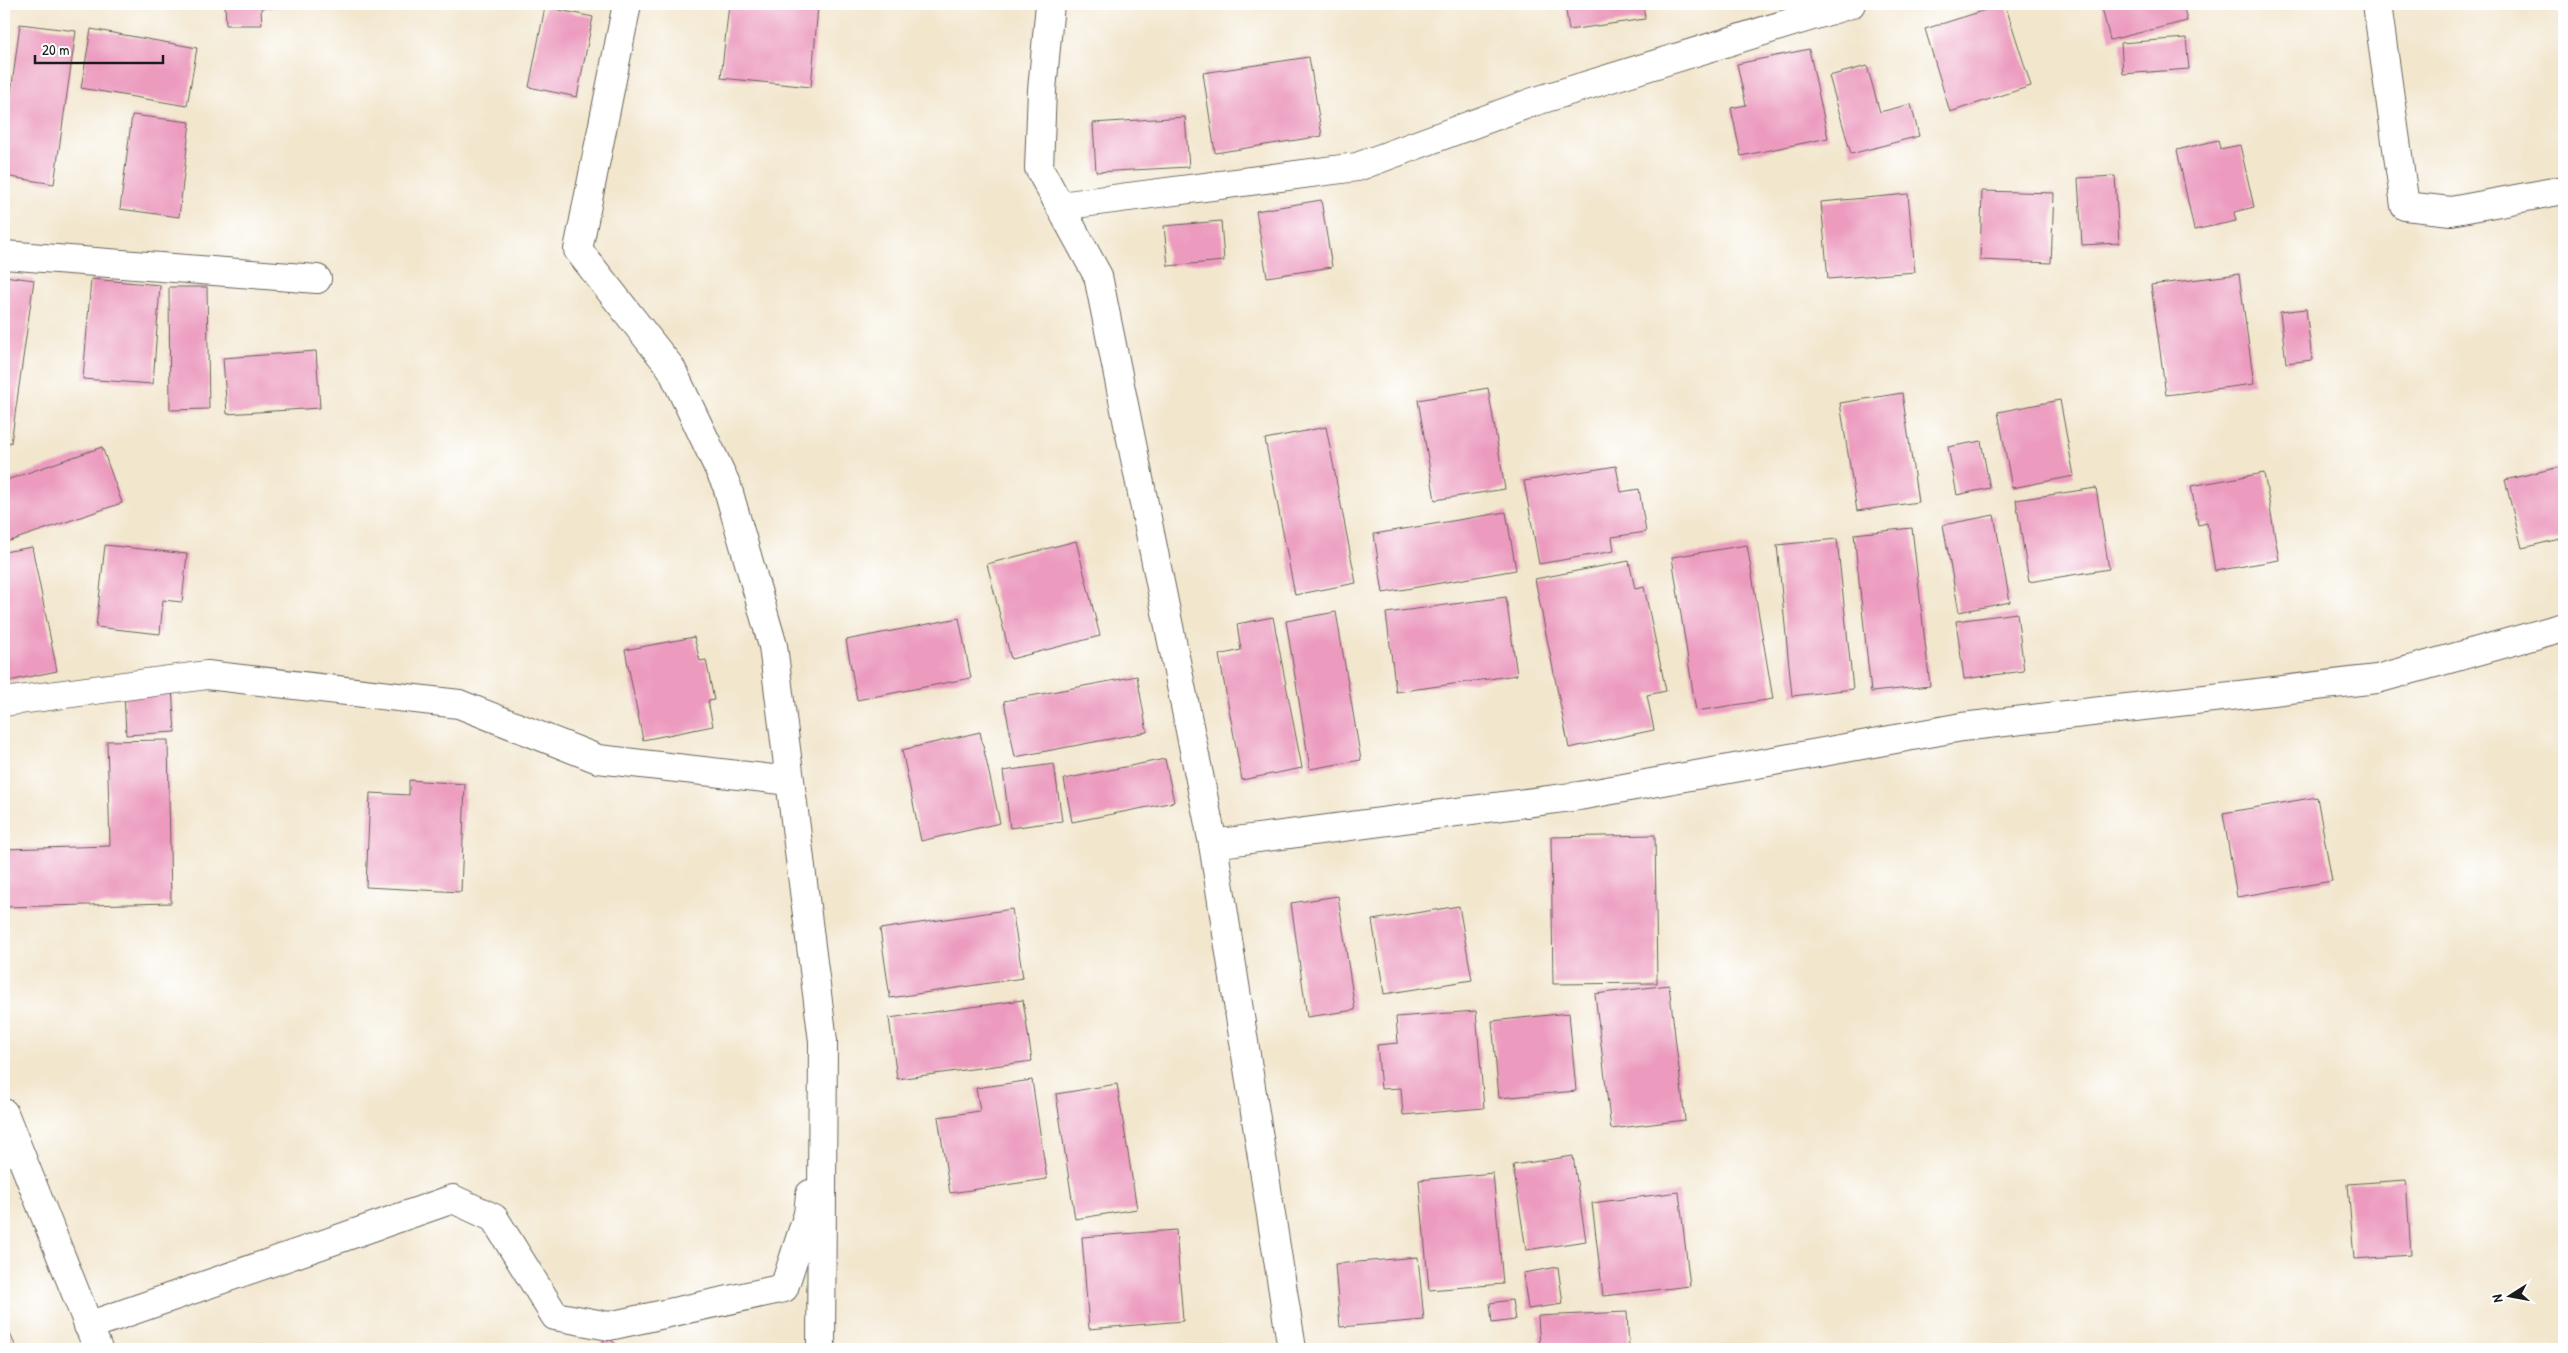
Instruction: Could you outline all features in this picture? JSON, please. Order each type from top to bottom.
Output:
[{"type":"street","points":[[627,4],[578,250],[671,368],[727,486],[773,646],[823,1041],[821,1349]]},
{"type":"street","points":[[1050,4],[1042,90],[1039,168],[1098,276],[1213,844],[1292,1349]]},
{"type":"street","points":[[1060,206],[1357,167],[1533,102],[1851,4]]},
{"type":"street","points":[[2377,4],[2405,206],[2451,211],[2564,190]]},
{"type":"street","points":[[4,255],[317,279]]},
{"type":"street","points":[[1213,844],[1579,796],[1962,727],[2377,679],[2564,626]]},
{"type":"street","points":[[4,702],[206,674],[459,704],[598,759],[790,781]]},
{"type":"street","points":[[4,1113],[93,1338],[454,1199],[494,1218],[555,1316],[609,1326],[784,1288],[808,1214],[823,1041]]},
{"type":"building","points":[[225,4],[292,4],[292,7],[261,8],[262,25],[226,25]]},
{"type":"building","points":[[729,4],[779,4],[818,7],[811,87],[721,78]]},
{"type":"building","points":[[1565,4],[1643,4],[1645,19],[1569,30]]},
{"type":"building","points":[[2005,4],[2031,86],[1950,112],[1925,29]]},
{"type":"building","points":[[2101,4],[2183,4],[2187,21],[2110,40]]},
{"type":"building","points":[[545,7],[593,17],[577,97],[529,87]]},
{"type":"building","points":[[20,24],[76,31],[54,184],[4,176],[4,146]]},
{"type":"building","points":[[91,29],[197,48],[187,106],[81,88]]},
{"type":"building","points":[[2186,38],[2189,69],[2123,74],[2121,43]]},
{"type":"building","points":[[1809,49],[1828,138],[1741,156],[1731,108],[1746,105],[1737,64]]},
{"type":"building","points":[[1309,57],[1322,136],[1215,153],[1203,73]]},
{"type":"building","points":[[1867,66],[1880,112],[1911,104],[1919,136],[1851,154],[1829,76]]},
{"type":"building","points":[[132,115],[190,122],[179,217],[120,209]]},
{"type":"building","points":[[1185,117],[1189,167],[1096,172],[1093,123]]},
{"type":"building","points":[[2218,140],[2220,149],[2240,145],[2254,207],[2234,212],[2236,221],[2194,230],[2177,150]]},
{"type":"building","points":[[2115,176],[2119,243],[2082,245],[2078,178]]},
{"type":"building","points":[[1982,191],[2054,193],[2051,263],[1980,260]]},
{"type":"building","points":[[1908,194],[1915,272],[1828,279],[1821,202]]},
{"type":"building","points":[[1321,200],[1332,267],[1267,277],[1256,211]]},
{"type":"building","points":[[1221,221],[1224,261],[1168,266],[1164,226]]},
{"type":"building","points":[[2239,274],[2254,384],[2166,395],[2151,285]]},
{"type":"building","points":[[4,276],[34,280],[11,443],[4,442]]},
{"type":"building","points":[[91,279],[160,285],[153,384],[83,379]]},
{"type":"building","points":[[169,287],[207,287],[209,409],[170,410]]},
{"type":"building","points":[[2306,309],[2312,360],[2286,363],[2280,312]]},
{"type":"building","points":[[316,351],[320,408],[227,414],[223,358]]},
{"type":"building","points":[[1488,388],[1505,489],[1435,500],[1418,400]]},
{"type":"building","points":[[1902,393],[1918,502],[1857,511],[1840,403]]},
{"type":"building","points":[[2060,400],[2074,476],[2012,488],[1998,412]]},
{"type":"building","points":[[1326,427],[1356,583],[1295,595],[1265,439]]},
{"type":"building","points":[[1981,441],[1990,488],[1957,495],[1948,447]]},
{"type":"building","points":[[102,447],[122,503],[4,543],[4,481]]},
{"type":"building","points":[[1616,466],[1621,492],[1639,489],[1646,532],[1612,537],[1614,551],[1539,564],[1524,481]]},
{"type":"building","points":[[2564,466],[2564,538],[2522,548],[2505,480]]},
{"type":"building","points":[[2264,473],[2279,560],[2215,571],[2207,523],[2198,525],[2191,486]]},
{"type":"building","points":[[2096,488],[2109,569],[2029,582],[2016,500]]},
{"type":"building","points":[[1506,512],[1516,570],[1383,593],[1374,534]]},
{"type":"building","points":[[1994,515],[2010,602],[1959,612],[1943,525]]},
{"type":"building","points":[[1912,528],[1930,686],[1871,692],[1854,534]]},
{"type":"building","points":[[1837,539],[1853,689],[1792,696],[1777,545]]},
{"type":"building","points":[[1076,541],[1100,636],[1011,659],[987,564]]},
{"type":"building","points":[[105,545],[187,554],[182,602],[163,600],[160,634],[96,627]]},
{"type":"building","points":[[1747,545],[1773,699],[1696,711],[1672,557]]},
{"type":"building","points":[[32,547],[57,671],[4,682],[4,552]]},
{"type":"building","points":[[1629,561],[1635,589],[1644,587],[1666,691],[1647,695],[1654,730],[1569,748],[1535,579]]},
{"type":"building","points":[[1506,597],[1517,675],[1396,692],[1386,613]]},
{"type":"building","points":[[1336,612],[1361,760],[1310,769],[1286,621]]},
{"type":"building","points":[[2017,613],[2024,671],[1964,679],[1956,621]]},
{"type":"building","points":[[1273,617],[1302,768],[1242,780],[1219,655],[1241,650],[1237,624]]},
{"type":"building","points":[[959,618],[971,678],[857,700],[846,640]]},
{"type":"building","points":[[694,637],[700,661],[706,660],[714,700],[708,701],[713,726],[643,740],[625,650]]},
{"type":"building","points":[[1137,676],[1147,732],[1015,757],[1004,701]]},
{"type":"building","points":[[172,688],[175,732],[126,735],[124,691]]},
{"type":"building","points":[[980,732],[1000,823],[921,841],[902,750]]},
{"type":"building","points":[[168,740],[171,903],[4,907],[4,849],[110,846],[107,741]]},
{"type":"building","points":[[1165,759],[1174,802],[1072,822],[1064,779]]},
{"type":"building","points":[[1054,764],[1062,821],[1010,828],[1003,771]]},
{"type":"building","points":[[409,780],[465,784],[461,892],[366,887],[370,793],[409,795]]},
{"type":"building","points":[[2317,797],[2332,881],[2237,897],[2223,813]]},
{"type":"building","points":[[1655,835],[1657,983],[1553,984],[1551,837]]},
{"type":"building","points":[[1338,896],[1355,1010],[1307,1017],[1291,903]]},
{"type":"building","points":[[1459,906],[1472,980],[1384,994],[1372,920]]},
{"type":"building","points":[[1012,909],[1023,978],[890,998],[880,929]]},
{"type":"building","points":[[1669,985],[1685,1120],[1611,1129],[1595,994]]},
{"type":"building","points":[[1023,1000],[1032,1061],[897,1079],[889,1018]]},
{"type":"building","points":[[1476,1011],[1484,1108],[1403,1115],[1401,1088],[1381,1089],[1377,1045],[1398,1043],[1396,1017]]},
{"type":"building","points":[[1569,1013],[1576,1091],[1499,1098],[1492,1021]]},
{"type":"building","points":[[1032,1080],[1047,1179],[950,1193],[938,1117],[980,1111],[976,1088]]},
{"type":"building","points":[[1117,1084],[1137,1209],[1075,1219],[1056,1094]]},
{"type":"building","points":[[1573,1156],[1586,1241],[1526,1250],[1513,1165]]},
{"type":"building","points":[[1493,1173],[1503,1284],[1429,1290],[1419,1180]]},
{"type":"building","points":[[2406,1180],[2411,1255],[2354,1259],[2348,1184]]},
{"type":"building","points":[[1679,1192],[1690,1286],[1603,1296],[1592,1203]]},
{"type":"building","points":[[1176,1230],[1183,1321],[1089,1329],[1082,1237]]},
{"type":"building","points":[[1418,1257],[1424,1320],[1340,1327],[1335,1264]]},
{"type":"building","points":[[1558,1267],[1563,1304],[1528,1309],[1523,1273]]},
{"type":"building","points":[[1512,1300],[1515,1320],[1492,1323],[1490,1303]]},
{"type":"building","points":[[1627,1312],[1629,1349],[1540,1349],[1538,1316]]},
{"type":"building","points":[[8,1330],[17,1349],[4,1349],[4,1332]]},
{"type":"building","points":[[607,1337],[622,1349],[597,1349]]}]
